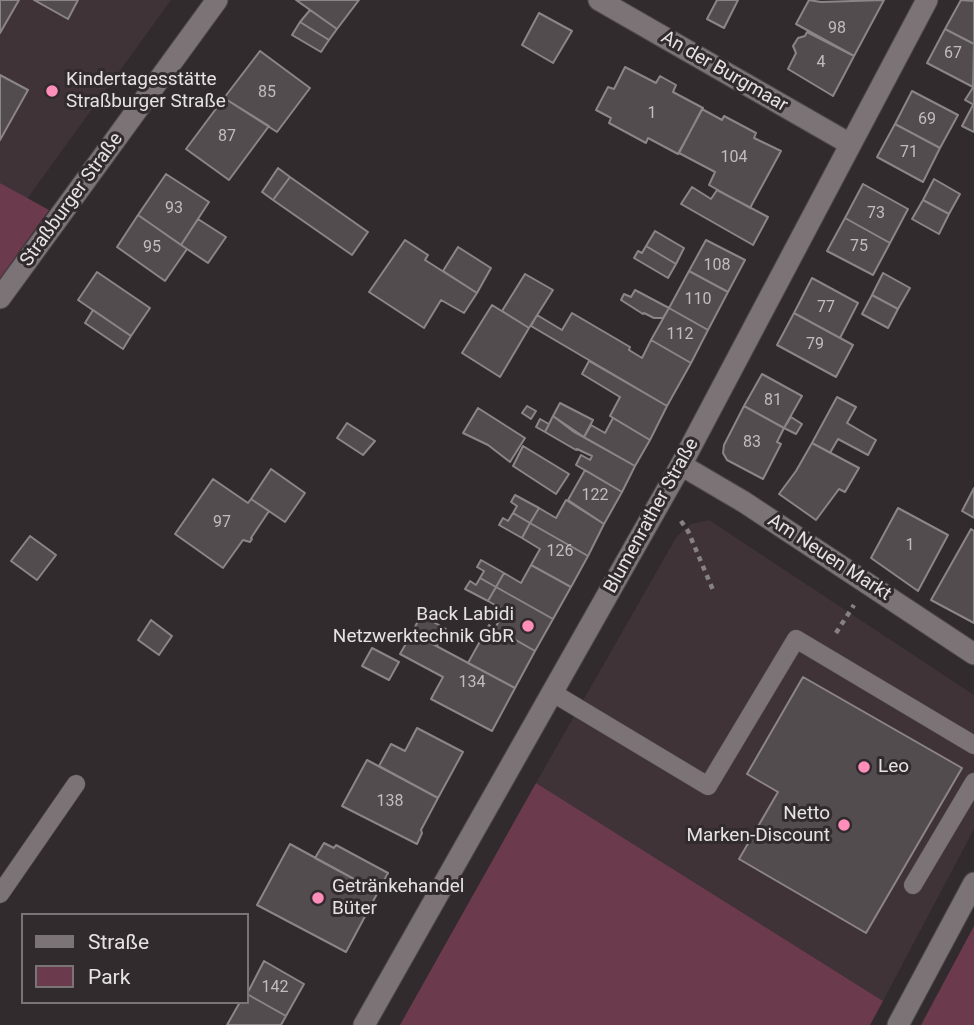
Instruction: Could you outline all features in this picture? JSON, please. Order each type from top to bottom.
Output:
[{"type":"street","name":"Straßburger Straße","points":[[0,299],[217,0]]},
{"type":"street","name":"An der Burgmaar","points":[[599,0],[850,144]]},
{"type":"street","name":"Blumenrather Straße","points":[[364,1025],[664,496],[927,0]]},
{"type":"street","name":"Am Neuen Markt","points":[[681,464],[744,502],[974,654]]},
{"type":"street","points":[[898,1025],[974,883]]},
{"type":"lane","points":[[553,694],[708,786],[796,639],[974,745]]},
{"type":"lane","points":[[913,885],[974,782]]},
{"type":"lane","points":[[0,894],[76,784]]},
{"type":"path","points":[[664,496],[688,531],[713,590]]},
{"type":"path","points":[[822,654],[867,583]]},
{"type":"shaded area","name":"Kindertagesstätte Straßburger Straße","points":[[0,0],[171,0],[27,199],[0,183]]},
{"type":"shaded area","points":[[709,520],[974,695],[974,829],[883,1001],[536,783],[677,536],[691,524]]},
{"type":"green space","points":[[0,183],[49,210],[0,278]]},
{"type":"green space","points":[[536,783],[883,1001],[870,1025],[400,1025]]},
{"type":"green space","points":[[974,926],[974,1025],[921,1025]]},
{"type":"building","points":[[0,0],[19,0],[0,33]]},
{"type":"building","points":[[34,0],[78,0],[68,19]]},
{"type":"building","points":[[296,0],[359,0],[337,29]]},
{"type":"building","points":[[717,0],[738,0],[724,28],[707,19]]},
{"type":"building","points":[[809,0],[884,0],[854,56],[796,24]]},
{"type":"building","points":[[961,0],[974,1],[974,44],[945,29]]},
{"type":"building","points":[[310,10],[337,29],[329,40],[300,22]]},
{"type":"building","points":[[539,13],[572,31],[553,63],[522,45]]},
{"type":"building","points":[[300,22],[329,40],[321,52],[292,35]]},
{"type":"building","points":[[945,29],[974,44],[973,87],[927,63]]},
{"type":"building","points":[[807,32],[854,56],[833,96],[788,69],[796,53],[793,46],[798,38],[805,36]]},
{"type":"building","points":[[260,51],[310,88],[277,132],[224,98]]},
{"type":"building","points":[[625,67],[656,83],[660,76],[676,85],[673,92],[703,108],[678,154],[648,138],[646,143],[609,123],[611,118],[596,110],[608,87],[614,89]]},
{"type":"building","points":[[0,75],[28,90],[0,140]]},
{"type":"building","points":[[974,86],[974,105],[965,100]]},
{"type":"building","points":[[912,91],[958,115],[940,148],[895,124]]},
{"type":"building","points":[[224,98],[269,126],[229,180],[186,149]]},
{"type":"building","points":[[974,105],[974,132],[962,126]]},
{"type":"building","points":[[702,109],[722,120],[724,116],[756,133],[754,138],[781,151],[750,208],[709,185],[715,172],[679,153]]},
{"type":"building","points":[[895,124],[940,148],[923,182],[877,157]]},
{"type":"building","points":[[278,168],[290,177],[273,200],[262,192]]},
{"type":"building","points":[[166,174],[209,202],[181,245],[138,215]]},
{"type":"building","points":[[290,177],[368,232],[352,255],[273,200]]},
{"type":"building","points":[[934,179],[960,194],[949,214],[923,200]]},
{"type":"building","points":[[863,184],[908,209],[890,243],[845,218]]},
{"type":"building","points":[[692,187],[711,199],[717,190],[768,217],[753,245],[681,204]]},
{"type":"building","points":[[923,200],[949,214],[939,234],[912,219]]},
{"type":"building","points":[[138,215],[187,249],[165,281],[117,247]]},
{"type":"building","points":[[845,218],[890,243],[873,275],[827,251]]},
{"type":"building","points":[[198,219],[226,237],[208,263],[181,245]]},
{"type":"building","points":[[655,231],[684,248],[676,264],[646,246]]},
{"type":"building","points":[[405,240],[428,255],[425,260],[477,293],[464,313],[441,300],[424,328],[369,292]]},
{"type":"building","points":[[706,240],[745,260],[728,292],[689,271]]},
{"type":"building","points":[[646,246],[676,264],[668,278],[634,258],[638,251],[642,253]]},
{"type":"building","points":[[458,247],[491,268],[477,293],[443,271]]},
{"type":"building","points":[[689,271],[728,292],[708,330],[669,308]]},
{"type":"building","points":[[97,272],[150,308],[131,336],[78,300]]},
{"type":"building","points":[[883,273],[910,288],[898,309],[872,295]]},
{"type":"building","points":[[525,274],[553,290],[529,328],[502,311]]},
{"type":"building","points":[[812,278],[858,303],[840,338],[794,313]]},
{"type":"building","points":[[635,290],[669,308],[663,318],[643,314],[621,300],[624,294],[631,297]]},
{"type":"building","points":[[872,295],[898,309],[888,328],[862,314]]},
{"type":"building","points":[[492,305],[529,328],[500,377],[462,353]]},
{"type":"building","points":[[669,308],[708,330],[691,363],[651,340]]},
{"type":"building","points":[[93,310],[131,336],[123,349],[85,323]]},
{"type":"building","points":[[572,313],[630,347],[629,350],[642,358],[651,340],[691,363],[667,406],[531,326],[537,315],[562,330]]},
{"type":"building","points":[[794,313],[853,345],[836,377],[777,345]]},
{"type":"building","points":[[589,361],[667,406],[650,440],[610,416],[620,397],[582,374]]},
{"type":"building","points":[[762,374],[802,396],[784,428],[744,406]]},
{"type":"building","points":[[837,397],[856,407],[847,423],[876,440],[868,455],[838,439],[830,453],[812,443]]},
{"type":"building","points":[[560,403],[593,420],[584,437],[553,416]]},
{"type":"building","points":[[527,406],[536,411],[531,419],[522,413]]},
{"type":"building","points":[[744,406],[784,428],[777,442],[781,444],[763,479],[727,460],[723,453],[724,445]]},
{"type":"building","points":[[478,408],[525,438],[510,462],[488,445],[463,433]]},
{"type":"building","points":[[553,416],[574,432],[635,466],[622,492],[576,465],[581,455],[590,460],[592,456],[545,432]]},
{"type":"building","points":[[791,417],[802,424],[796,434],[784,428]]},
{"type":"building","points":[[613,418],[650,440],[635,466],[584,437],[591,425],[605,433]]},
{"type":"building","points":[[540,419],[549,424],[545,432],[536,427]]},
{"type":"building","points":[[347,423],[375,441],[363,455],[337,438]]},
{"type":"building","points":[[812,443],[859,468],[845,492],[839,489],[816,520],[779,494]]},
{"type":"building","points":[[523,446],[569,474],[556,494],[513,466]]},
{"type":"building","points":[[271,469],[305,493],[285,522],[251,499]]},
{"type":"building","points":[[585,470],[622,492],[604,524],[568,500]]},
{"type":"building","points":[[213,479],[248,503],[251,499],[269,511],[250,542],[243,540],[223,568],[175,534]]},
{"type":"building","points":[[974,488],[974,518],[962,511]]},
{"type":"building","points":[[515,495],[539,508],[530,523],[513,513],[517,506],[511,502]]},
{"type":"building","points":[[566,500],[604,524],[588,556],[530,523],[539,508],[556,518]]},
{"type":"building","points":[[898,508],[948,535],[918,591],[871,558]]},
{"type":"building","points":[[513,513],[530,523],[522,538],[499,525],[503,518],[508,521]]},
{"type":"building","points":[[530,523],[588,556],[571,587],[531,565],[540,549],[522,538]]},
{"type":"building","points":[[971,529],[974,531],[974,623],[931,600]]},
{"type":"building","points":[[30,536],[56,555],[37,580],[11,561]]},
{"type":"building","points":[[481,560],[504,573],[496,587],[480,578],[484,571],[477,567]]},
{"type":"building","points":[[531,565],[571,587],[553,619],[496,587],[504,573],[521,583]]},
{"type":"building","points":[[480,578],[496,587],[488,601],[465,589],[470,581],[476,585]]},
{"type":"building","points":[[496,587],[553,619],[535,651],[495,628],[505,611],[488,601]]},
{"type":"building","points":[[421,615],[446,629],[437,646],[412,633]]},
{"type":"building","points":[[151,620],[172,636],[159,655],[138,640]]},
{"type":"building","points":[[489,625],[535,651],[515,688],[468,663]]},
{"type":"building","points":[[412,633],[515,688],[492,731],[431,699],[443,677],[400,654]]},
{"type":"building","points":[[372,648],[399,662],[389,680],[362,666]]},
{"type":"building","name":"Netto Marken-Discount","points":[[803,677],[962,768],[866,933],[739,859],[778,792],[747,774]]},
{"type":"building","points":[[417,728],[463,752],[438,798],[379,766],[391,744],[405,751]]},
{"type":"building","points":[[367,760],[438,798],[421,830],[417,844],[342,806]]},
{"type":"building","points":[[324,843],[334,848],[336,845],[388,873],[378,892],[315,858]]},
{"type":"building","name":"Getränkehandel Büter","points":[[290,844],[378,892],[346,952],[257,905]]},
{"type":"building","points":[[264,961],[304,984],[286,1016],[248,995]]},
{"type":"building","points":[[248,995],[286,1016],[281,1025],[227,1025],[239,1004],[248,1004]]},
{"type":"place","name":"Kindertagesstätte Straßburger Straße","points":[[52,91]]},
{"type":"place","name":"Back Labidi Netzwerktechnik GbR","points":[[528,626]]},
{"type":"place","name":"Leo","points":[[864,767]]},
{"type":"place","name":"Netto Marken-Discount","points":[[844,825]]},
{"type":"place","name":"Getränkehandel Büter","points":[[318,898]]}]
